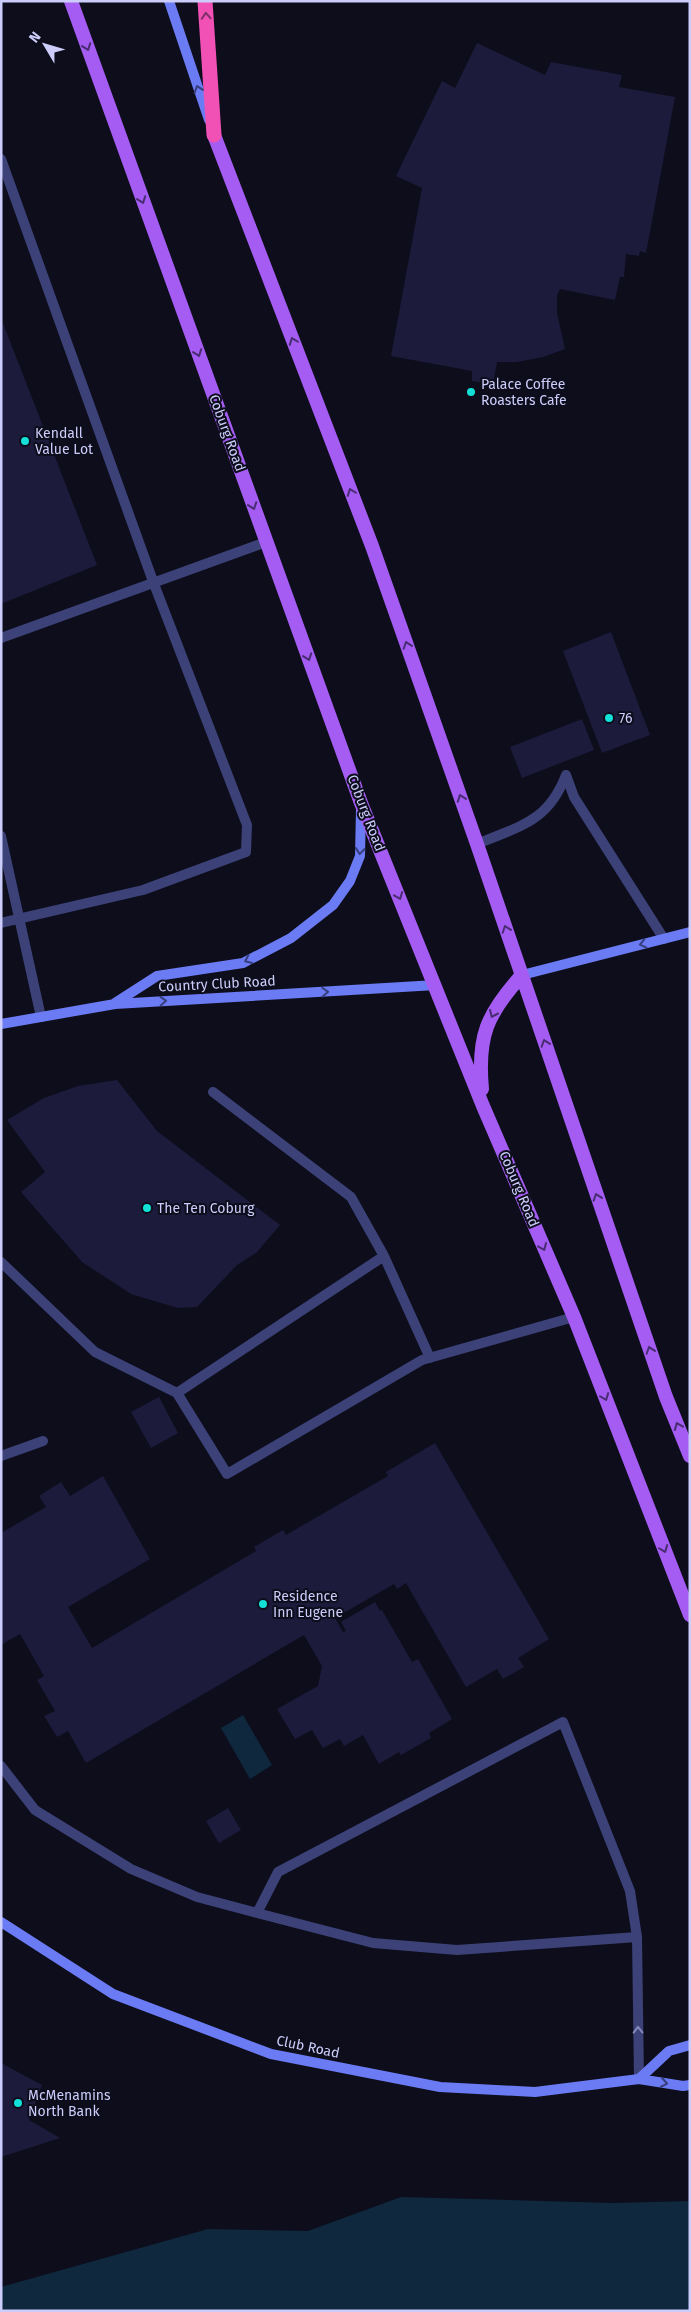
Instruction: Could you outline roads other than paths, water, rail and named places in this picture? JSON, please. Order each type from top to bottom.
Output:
[{"type":"highway","points":[[205,1],[214,135]]},
{"type":"main road","name":"Coburg Road","points":[[71,1],[361,803],[436,985],[483,1106],[574,1318],[690,1615]]},
{"type":"main road","points":[[168,1],[214,135],[372,546],[477,844],[666,1397],[690,1456]]},
{"type":"main road","points":[[114,1004],[157,976],[243,963],[291,938],[333,905],[350,881],[360,856],[361,803]]},
{"type":"main road","points":[[483,1106],[479,1061],[485,1033],[495,1008],[522,975],[690,932]]},
{"type":"main road","name":"Country Club Road","points":[[1,1024],[114,1004],[436,985]]},
{"type":"main road","name":"Club Road","points":[[1,1922],[113,1994],[271,2054],[440,2087],[535,2092],[639,2079],[683,2086],[690,2085]]},
{"type":"main road","points":[[639,2079],[669,2051],[690,2045]]},
{"type":"lane","points":[[1,159],[154,584],[247,825],[246,852],[143,890],[1,922]]},
{"type":"lane","points":[[1,638],[266,542]]},
{"type":"lane","points":[[477,844],[524,826],[535,818],[559,794],[566,775],[574,797],[664,939]]},
{"type":"lane","points":[[1,836],[41,1017]]},
{"type":"lane","points":[[213,1092],[351,1197],[384,1256],[430,1358]]},
{"type":"lane","points":[[177,1393],[384,1256]]},
{"type":"lane","points":[[1,1262],[95,1352],[177,1393],[227,1474],[422,1360],[574,1318]]},
{"type":"lane","points":[[1,1456],[43,1441]]},
{"type":"lane","points":[[257,1913],[278,1872],[563,1722],[630,1891],[637,1937],[639,2079]]},
{"type":"lane","points":[[1,1766],[35,1810],[131,1869],[197,1897],[373,1943],[457,1950],[637,1937]]},
{"type":"water","points":[[243,1715],[272,1765],[250,1779],[221,1728]]},
{"type":"water","points":[[401,2197],[613,2203],[690,2201],[690,2311],[1,2311],[1,2287],[208,2229],[308,2231]]},
{"type":"place","name":"Palace Coffee Roasters Cafe","points":[[471,392]]},
{"type":"place","name":"Kendall Value Lot","points":[[25,441]]},
{"type":"place","name":"76","points":[[609,718]]},
{"type":"place","name":"The Ten Coburg","points":[[147,1208]]},
{"type":"place","name":"Residence Inn Eugene","points":[[263,1604]]},
{"type":"place","name":"McMenamins North Bank","points":[[18,2103]]}]
